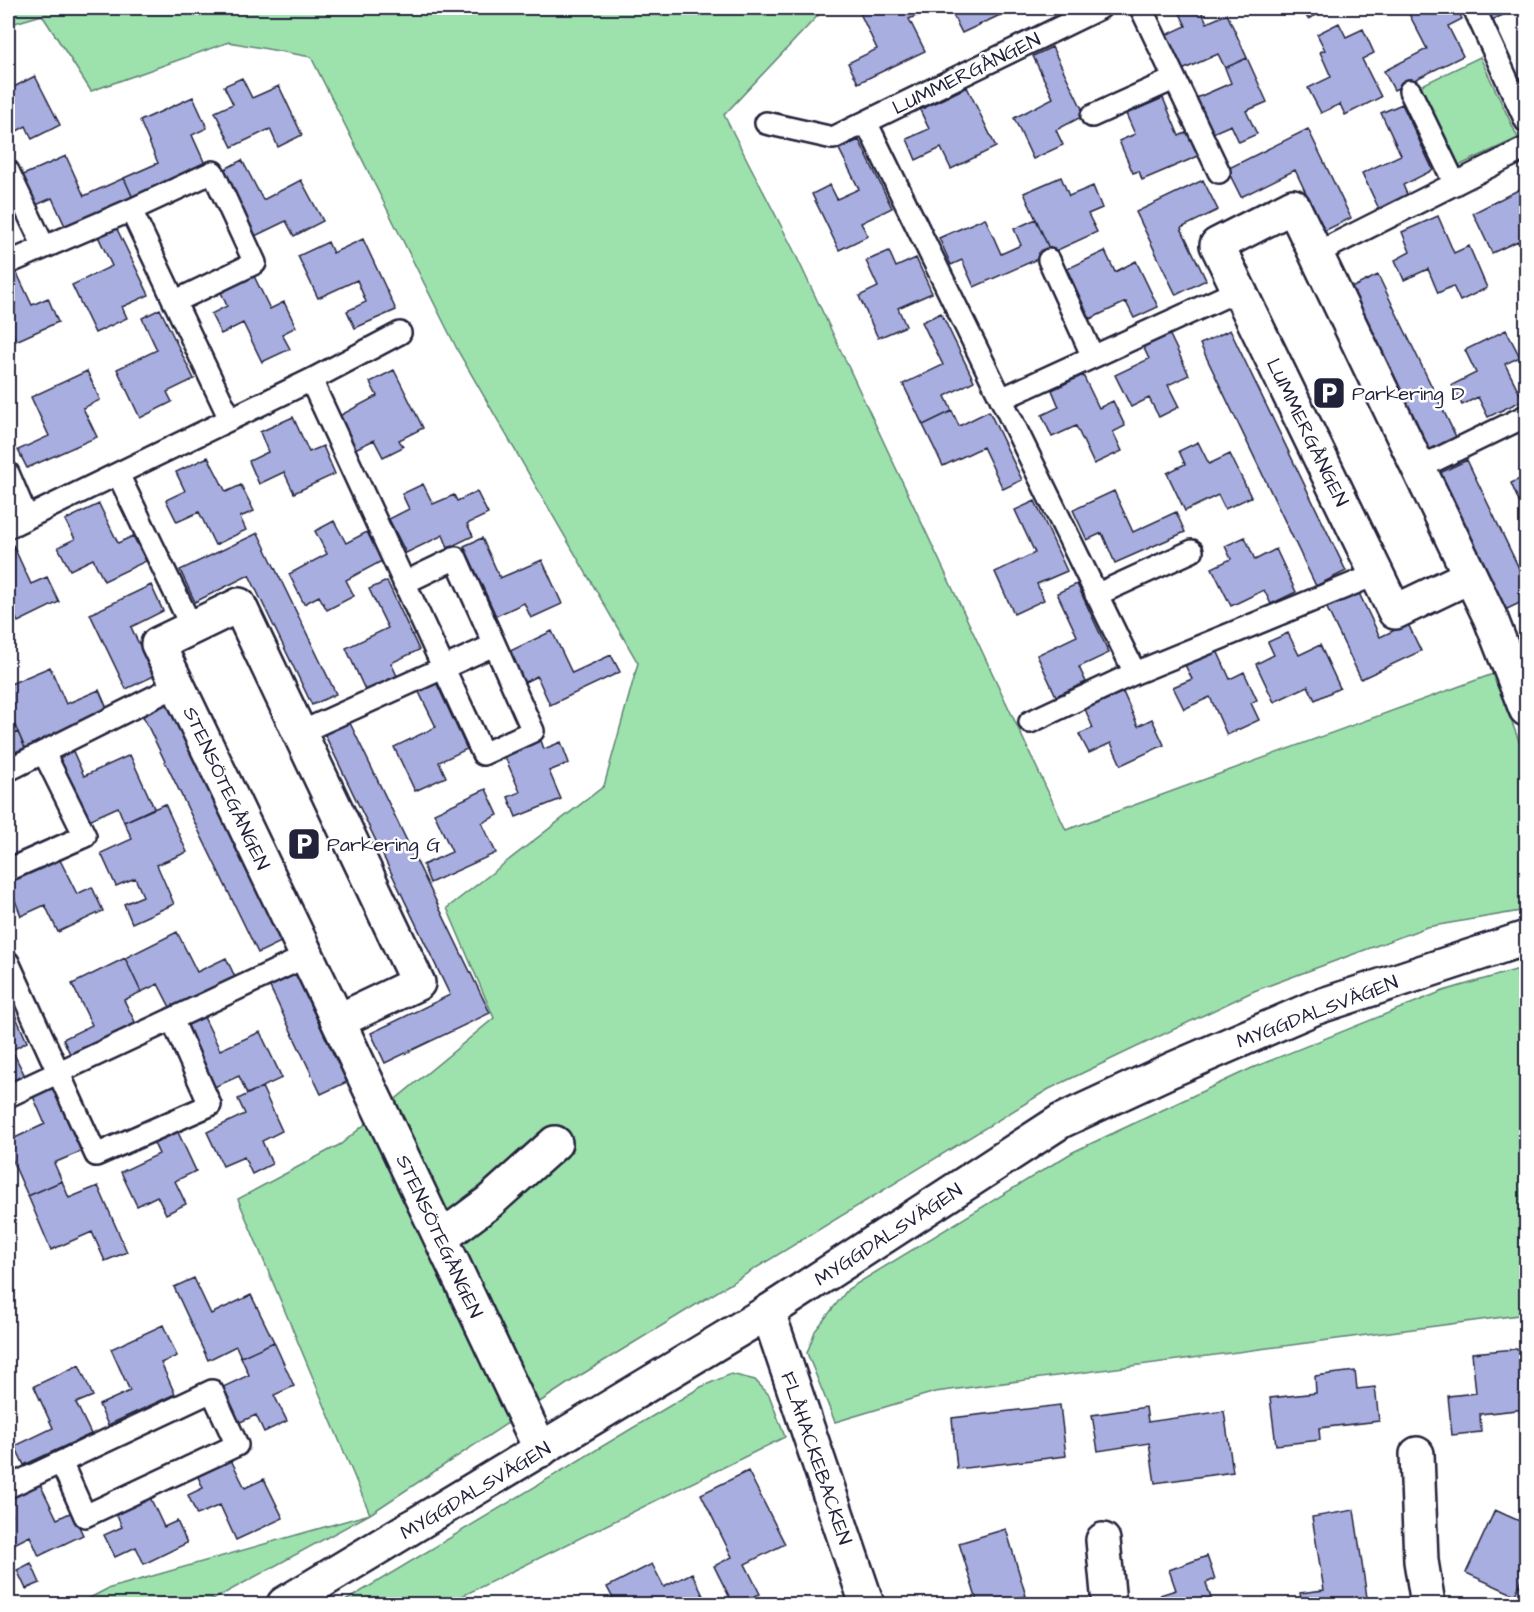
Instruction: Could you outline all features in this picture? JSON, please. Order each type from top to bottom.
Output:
[{"type":"street","name":"LUMMERGÅNGEN","points":[[1470,576],[1395,612],[1217,245],[1293,206],[1490,617],[1527,710]]},
{"type":"street","name":"STENSÖTEGÅNGEN","points":[[338,1021],[418,983],[239,605],[158,644],[541,1450]]},
{"type":"street","name":"MYGGDALSVÄGEN","points":[[284,1605],[768,1312],[1061,1122],[1171,1070],[1314,1008],[1527,938]]},
{"type":"street","points":[[441,1238],[488,1203],[555,1143]]},
{"type":"street","name":"FLÅHACKEBACKEN","points":[[768,1312],[866,1604]]},
{"type":"street","points":[[1417,1455],[1421,1561],[1428,1605]]},
{"type":"street","points":[[1103,1540],[1109,1605]]},
{"type":"lane","name":"LUMMERGÅNGEN","points":[[766,123],[833,138],[1100,8]]},
{"type":"lane","points":[[1141,8],[1219,172]]},
{"type":"lane","points":[[1474,8],[1527,121]]},
{"type":"lane","points":[[1092,116],[1174,79]]},
{"type":"lane","points":[[1410,91],[1455,184]]},
{"type":"lane","points":[[866,122],[1135,673]]},
{"type":"lane","points":[[1315,254],[1527,148]]},
{"type":"lane","points":[[8,171],[44,248]]},
{"type":"lane","points":[[8,263],[213,172],[255,262],[174,302]]},
{"type":"lane","points":[[131,210],[230,419]]},
{"type":"lane","points":[[1049,260],[1093,357]]},
{"type":"lane","points":[[1001,399],[1239,290]]},
{"type":"lane","points":[[8,527],[311,380],[400,333]]},
{"type":"lane","points":[[311,380],[404,583],[443,668],[483,754],[533,731],[456,558],[404,583]]},
{"type":"lane","points":[[1419,468],[1527,416]]},
{"type":"lane","points":[[8,473],[27,518]]},
{"type":"lane","points":[[118,474],[192,628]]},
{"type":"lane","points":[[1096,595],[1192,552]]},
{"type":"lane","points":[[1030,722],[1135,673],[1377,574]]},
{"type":"lane","points":[[299,733],[494,645]]},
{"type":"lane","name":"STENSÖTEGÅNGEN","points":[[8,770],[178,685]]},
{"type":"lane","points":[[8,870],[85,836],[44,753]]},
{"type":"lane","points":[[8,1096],[307,956]]},
{"type":"lane","points":[[8,962],[96,1155],[210,1105],[172,1019]]},
{"type":"lane","points":[[8,1487],[61,1462],[212,1391],[237,1445],[85,1516],[61,1462]]},
{"type":"green space","points":[[8,8],[825,8],[724,115],[793,249],[1066,830],[1493,674],[1526,759],[1526,910],[1427,927],[1254,991],[1049,1089],[576,1378],[370,1514],[238,1199],[341,1144],[494,1018],[447,908],[604,786],[638,663],[459,353],[311,57],[229,42],[91,91],[42,15],[8,25]]},
{"type":"green space","points":[[1480,57],[1518,138],[1458,166],[1420,86]]},
{"type":"green space","points":[[1526,967],[1526,1314],[935,1392],[835,1422],[807,1353],[815,1331],[848,1289],[1073,1152],[1252,1068],[1443,991]]},
{"type":"green space","points":[[731,1374],[755,1380],[769,1395],[785,1437],[446,1604],[340,1604],[701,1387]]},
{"type":"green space","points":[[370,1514],[205,1604],[78,1604],[107,1589]]},
{"type":"building","points":[[920,8],[923,13],[909,19],[925,51],[858,83],[848,63],[877,49],[858,9]]},
{"type":"building","points":[[963,8],[1015,8],[962,33],[952,13]]},
{"type":"building","points":[[1200,8],[1207,23],[1227,14],[1247,58],[1225,68],[1218,54],[1180,71],[1164,36],[1186,26],[1178,9]]},
{"type":"building","points":[[1302,8],[1332,8],[1308,19]]},
{"type":"building","points":[[1411,8],[1457,8],[1462,19],[1448,26],[1463,56],[1394,90],[1384,71],[1427,49],[1407,10]]},
{"type":"building","points":[[1486,8],[1518,8],[1492,20]]},
{"type":"building","points":[[1339,23],[1346,37],[1363,29],[1374,53],[1362,59],[1381,97],[1345,115],[1340,104],[1321,113],[1308,88],[1331,77],[1320,52],[1325,50],[1317,34]]},
{"type":"building","points":[[1052,47],[1085,115],[1056,130],[1063,145],[1033,159],[1014,118],[1053,98],[1033,56]]},
{"type":"building","points":[[1247,58],[1267,102],[1246,111],[1257,134],[1239,142],[1231,125],[1208,135],[1192,100],[1231,83],[1225,68]]},
{"type":"building","points":[[35,76],[60,125],[32,139],[26,126],[8,136],[8,90]]},
{"type":"building","points":[[242,78],[252,98],[279,86],[302,135],[278,147],[270,129],[232,147],[215,112],[233,104],[224,86]]},
{"type":"building","points":[[967,87],[996,147],[951,169],[941,148],[916,160],[907,139],[929,129],[920,110]]},
{"type":"building","points":[[193,97],[207,128],[192,135],[206,166],[133,198],[124,178],[158,163],[140,121]]},
{"type":"building","points":[[1163,98],[1179,136],[1192,130],[1203,154],[1142,180],[1139,171],[1133,173],[1119,141],[1135,134],[1126,114]]},
{"type":"building","points":[[1402,104],[1433,170],[1403,185],[1409,199],[1381,213],[1362,173],[1401,155],[1381,113]]},
{"type":"building","points":[[1308,129],[1351,218],[1324,231],[1295,170],[1241,197],[1227,169]]},
{"type":"building","points":[[859,140],[892,208],[861,223],[868,236],[839,250],[812,194],[830,185],[837,199],[859,189],[839,149]]},
{"type":"building","points":[[66,156],[84,196],[124,178],[133,198],[66,228],[52,198],[34,206],[21,176]]},
{"type":"building","points":[[242,160],[263,200],[301,180],[323,221],[294,236],[286,221],[255,236],[221,171]]},
{"type":"building","points":[[1061,177],[1069,196],[1093,186],[1102,208],[1088,214],[1097,232],[1051,253],[1024,193]]},
{"type":"building","points":[[1203,180],[1218,210],[1181,228],[1206,280],[1176,295],[1136,212]]},
{"type":"building","points":[[1526,186],[1526,259],[1518,241],[1492,253],[1473,213]]},
{"type":"building","points":[[1438,216],[1454,253],[1469,246],[1487,288],[1460,301],[1453,286],[1438,293],[1428,269],[1404,280],[1395,260],[1410,252],[1402,232]]},
{"type":"building","points":[[985,218],[1001,254],[1021,245],[1014,229],[1036,219],[1051,253],[974,287],[962,260],[951,265],[939,238]]},
{"type":"building","points":[[115,225],[149,295],[122,307],[127,318],[95,333],[72,285],[112,266],[97,234]]},
{"type":"building","points":[[363,239],[396,310],[355,328],[347,311],[366,302],[357,280],[318,298],[298,256],[328,242],[333,253]]},
{"type":"building","points":[[889,251],[896,267],[916,258],[932,293],[898,308],[906,326],[878,338],[859,296],[878,287],[866,261]]},
{"type":"building","points":[[1105,251],[1115,272],[1136,261],[1158,307],[1134,318],[1126,302],[1090,319],[1067,269]]},
{"type":"building","points":[[15,269],[32,305],[48,298],[58,322],[16,341],[8,321],[8,273]]},
{"type":"building","points":[[253,274],[270,309],[284,302],[296,327],[282,334],[290,349],[262,362],[243,323],[221,334],[211,314],[227,306],[220,290]]},
{"type":"building","points":[[1378,275],[1458,441],[1432,455],[1351,288]]},
{"type":"building","points":[[160,309],[194,379],[167,392],[172,402],[140,418],[117,369],[157,350],[142,318]]},
{"type":"building","points":[[941,313],[974,381],[945,396],[952,411],[923,425],[903,384],[943,365],[922,322]]},
{"type":"building","points":[[1230,330],[1346,571],[1316,586],[1200,344]]},
{"type":"building","points":[[1506,330],[1520,357],[1505,364],[1523,400],[1488,417],[1478,397],[1462,405],[1452,385],[1476,373],[1465,350]]},
{"type":"building","points":[[1168,331],[1189,375],[1168,385],[1179,407],[1159,417],[1149,398],[1131,407],[1115,375],[1149,359],[1142,344]]},
{"type":"building","points":[[394,370],[423,428],[399,440],[403,447],[383,457],[374,440],[355,449],[339,416],[377,396],[370,382]]},
{"type":"building","points":[[87,371],[100,400],[83,408],[97,437],[27,468],[18,450],[49,436],[31,397]]},
{"type":"building","points":[[1083,375],[1099,408],[1113,401],[1125,426],[1113,432],[1122,451],[1094,464],[1076,426],[1052,437],[1042,415],[1059,407],[1052,390]]},
{"type":"building","points":[[952,411],[959,426],[989,411],[1022,480],[1003,489],[983,447],[943,466],[923,425]]},
{"type":"building","points":[[293,417],[309,452],[323,446],[335,474],[294,493],[284,472],[259,484],[249,461],[268,452],[260,432]]},
{"type":"building","points":[[1198,442],[1209,464],[1230,454],[1251,497],[1225,509],[1218,495],[1185,511],[1167,473],[1185,464],[1179,451]]},
{"type":"building","points":[[208,457],[226,492],[241,485],[254,511],[240,517],[246,530],[215,545],[199,512],[177,522],[166,500],[185,491],[176,472]]},
{"type":"building","points":[[1467,460],[1526,583],[1526,600],[1505,610],[1440,473]]},
{"type":"building","points":[[1526,476],[1526,518],[1511,483]]},
{"type":"building","points":[[423,484],[433,504],[454,495],[457,501],[477,492],[488,514],[467,524],[473,536],[448,548],[443,535],[406,553],[389,519],[409,509],[402,494]]},
{"type":"building","points":[[1114,491],[1133,532],[1176,512],[1185,532],[1115,563],[1102,533],[1087,540],[1073,510]]},
{"type":"building","points":[[1035,501],[1067,571],[1037,584],[1044,600],[1014,614],[995,572],[1035,553],[1015,510]]},
{"type":"building","points":[[99,504],[118,543],[133,536],[146,561],[104,581],[93,559],[70,570],[58,547],[75,539],[65,520]]},
{"type":"building","points":[[334,521],[346,543],[367,532],[382,561],[346,580],[354,596],[327,610],[319,596],[304,604],[289,574],[327,554],[315,531]]},
{"type":"building","points":[[258,533],[336,694],[312,705],[249,575],[195,602],[180,570]]},
{"type":"building","points":[[1245,537],[1255,560],[1276,549],[1296,592],[1271,604],[1264,590],[1231,606],[1212,568],[1231,559],[1225,546]]},
{"type":"building","points":[[482,538],[500,578],[542,560],[562,604],[531,618],[524,603],[496,616],[464,546]]},
{"type":"building","points":[[13,545],[31,584],[47,577],[59,602],[18,622],[8,602],[8,548]]},
{"type":"building","points":[[387,581],[419,650],[391,663],[398,678],[366,692],[346,648],[388,628],[369,589]]},
{"type":"building","points":[[1077,584],[1109,653],[1079,667],[1086,682],[1056,696],[1037,655],[1077,636],[1057,593]]},
{"type":"building","points":[[151,585],[163,611],[131,627],[154,676],[126,689],[90,614]]},
{"type":"building","points":[[1357,589],[1380,637],[1408,624],[1421,651],[1361,679],[1325,604]]},
{"type":"building","points":[[552,631],[572,673],[611,655],[620,672],[550,705],[537,676],[523,683],[508,652]]},
{"type":"building","points":[[1288,633],[1299,655],[1320,645],[1340,688],[1315,700],[1308,686],[1274,702],[1256,664],[1274,655],[1268,642]]},
{"type":"building","points":[[1215,646],[1230,679],[1244,672],[1257,700],[1251,703],[1259,720],[1227,735],[1210,697],[1184,709],[1173,687],[1192,679],[1183,661]]},
{"type":"building","points":[[50,667],[66,704],[99,690],[109,713],[25,748],[8,710],[8,685]]},
{"type":"building","points":[[435,680],[467,749],[439,762],[446,777],[415,791],[394,747],[436,727],[417,688]]},
{"type":"building","points":[[1123,692],[1138,726],[1152,719],[1164,745],[1121,765],[1111,743],[1089,753],[1079,734],[1093,728],[1085,709]]},
{"type":"building","points":[[166,700],[283,941],[258,953],[141,712]]},
{"type":"building","points":[[349,721],[490,1013],[385,1063],[371,1033],[450,995],[324,733]]},
{"type":"building","points":[[18,732],[25,748],[8,755],[8,736]]},
{"type":"building","points":[[539,735],[544,749],[561,742],[569,763],[549,771],[561,799],[516,817],[508,797],[520,792],[502,750]]},
{"type":"building","points":[[72,749],[84,776],[130,755],[154,808],[124,822],[118,807],[87,821],[57,755]]},
{"type":"building","points":[[486,789],[498,815],[482,823],[496,853],[430,883],[423,865],[452,852],[434,813]]},
{"type":"building","points":[[165,804],[187,852],[157,865],[174,904],[132,923],[124,904],[143,896],[135,878],[116,886],[101,853],[132,839],[124,822]]},
{"type":"building","points":[[59,858],[77,894],[92,887],[103,911],[58,932],[45,905],[21,916],[8,882]]},
{"type":"building","points":[[177,932],[197,972],[226,958],[236,979],[172,1011],[158,984],[141,992],[125,958]]},
{"type":"building","points":[[125,958],[141,992],[124,1000],[138,1028],[73,1060],[63,1039],[92,1025],[72,984]]},
{"type":"building","points":[[295,973],[347,1082],[321,1094],[269,985]]},
{"type":"building","points":[[13,1010],[27,1042],[12,1050],[25,1076],[8,1085],[8,1013]]},
{"type":"building","points":[[202,1013],[220,1050],[260,1032],[282,1078],[247,1094],[239,1076],[212,1088],[182,1023]]},
{"type":"building","points":[[53,1085],[82,1151],[54,1163],[62,1181],[28,1196],[8,1151],[8,1141],[45,1124],[32,1094]]},
{"type":"building","points":[[262,1087],[282,1131],[262,1141],[272,1164],[252,1174],[244,1157],[223,1166],[207,1132],[245,1114],[238,1099]]},
{"type":"building","points":[[176,1128],[196,1171],[175,1181],[186,1204],[166,1214],[157,1196],[137,1206],[121,1172],[159,1154],[152,1139]]},
{"type":"building","points":[[62,1181],[69,1198],[98,1186],[127,1252],[105,1261],[92,1232],[51,1250],[28,1196]]},
{"type":"building","points":[[194,1278],[211,1314],[251,1295],[274,1342],[241,1357],[236,1346],[208,1360],[174,1287]]},
{"type":"building","points":[[163,1325],[177,1356],[161,1363],[175,1394],[108,1425],[99,1405],[130,1391],[111,1349]]},
{"type":"building","points":[[274,1342],[294,1386],[274,1395],[287,1421],[264,1432],[256,1415],[238,1423],[221,1388],[249,1375],[241,1357]]},
{"type":"building","points":[[1526,1348],[1526,1409],[1480,1414],[1481,1432],[1452,1435],[1448,1396],[1476,1393],[1472,1353]]},
{"type":"building","points":[[79,1365],[93,1396],[76,1403],[91,1434],[24,1465],[15,1446],[53,1428],[34,1386]]},
{"type":"building","points":[[1355,1371],[1357,1389],[1375,1387],[1379,1421],[1319,1428],[1320,1440],[1276,1445],[1270,1398],[1316,1393],[1315,1376]]},
{"type":"building","points":[[1060,1405],[1066,1456],[957,1469],[952,1418]]},
{"type":"building","points":[[1146,1407],[1148,1422],[1224,1411],[1233,1472],[1155,1483],[1149,1443],[1098,1451],[1092,1415]]},
{"type":"building","points":[[228,1454],[245,1488],[264,1479],[283,1518],[236,1540],[220,1505],[197,1515],[188,1495],[203,1488],[195,1470]]},
{"type":"building","points":[[748,1471],[785,1544],[745,1564],[760,1594],[733,1604],[714,1566],[732,1557],[701,1494]]},
{"type":"building","points":[[40,1484],[57,1519],[72,1512],[83,1535],[39,1556],[30,1536],[8,1547],[8,1517],[12,1515],[8,1499]]},
{"type":"building","points":[[148,1493],[164,1527],[177,1521],[187,1543],[144,1564],[136,1547],[115,1557],[104,1535],[122,1527],[114,1509]]},
{"type":"building","points":[[1354,1510],[1368,1604],[1302,1604],[1300,1593],[1324,1590],[1312,1517]]},
{"type":"building","points":[[1495,1510],[1526,1524],[1526,1570],[1515,1595],[1466,1573]]},
{"type":"building","points":[[1006,1529],[1026,1596],[997,1604],[978,1604],[959,1543]]},
{"type":"building","points":[[1207,1556],[1215,1579],[1206,1583],[1213,1604],[1163,1604],[1160,1595],[1176,1590],[1169,1570]]},
{"type":"building","points":[[31,1563],[40,1583],[26,1589],[17,1570]]},
{"type":"building","points":[[652,1564],[664,1587],[692,1573],[707,1604],[616,1604],[607,1587]]},
{"type":"place","name":"Parkering D","points":[[1329,393]]},
{"type":"place","name":"Parkering G","points":[[304,844]]}]
